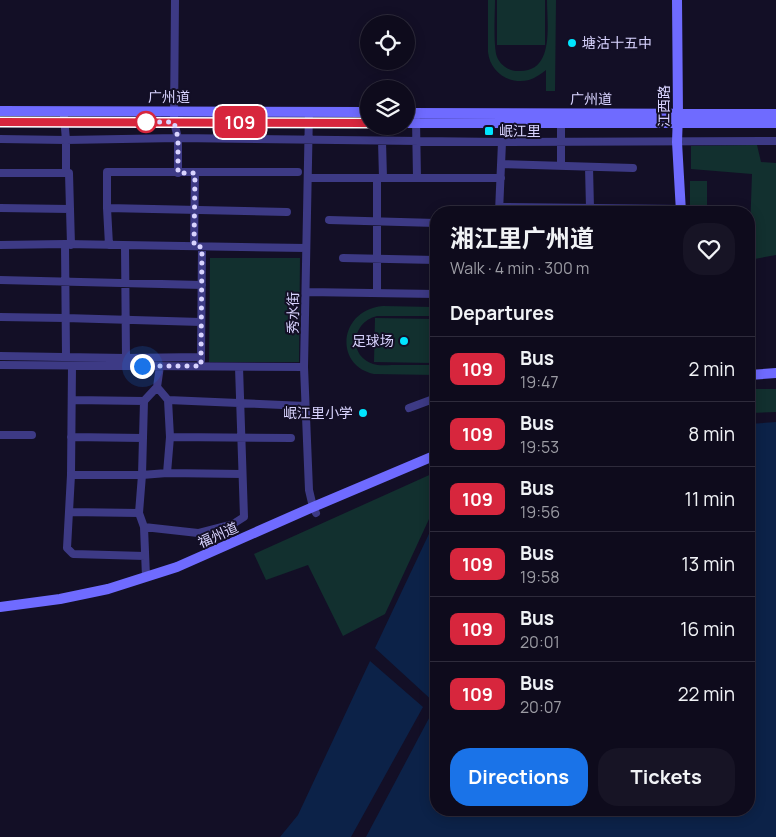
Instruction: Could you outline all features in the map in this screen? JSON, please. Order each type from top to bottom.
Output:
[{"type":"street","points":[[175,0],[174,122],[178,138],[178,173]]},
{"type":"street","name":"江西路","points":[[677,0],[677,142],[681,206]]},
{"type":"street","name":"广州道","points":[[0,111],[360,112]]},
{"type":"street","points":[[64,111],[66,173]]},
{"type":"street","name":"秀水街","points":[[309,111],[304,367],[309,490],[314,510]]},
{"type":"street","name":"广州道","points":[[415,118],[678,118],[776,114]]},
{"type":"street","points":[[561,118],[561,166]]},
{"type":"street","name":"广州道","points":[[678,118],[776,123]]},
{"type":"street","name":"广州道","points":[[0,122],[360,123]]},
{"type":"street","points":[[415,135],[417,178]]},
{"type":"street","points":[[0,139],[178,138],[502,142],[776,141]]},
{"type":"street","points":[[377,293],[377,222],[382,141]]},
{"type":"street","points":[[500,206],[502,142]]},
{"type":"street","points":[[502,164],[633,168]]},
{"type":"street","points":[[586,206],[589,167]]},
{"type":"street","points":[[109,245],[106,208],[107,172],[298,172]]},
{"type":"street","points":[[0,173],[69,173],[70,210],[65,282],[66,356]]},
{"type":"street","points":[[195,173],[195,210],[202,285],[201,366]]},
{"type":"street","points":[[308,178],[501,178]]},
{"type":"street","points":[[0,208],[70,210]]},
{"type":"street","points":[[106,208],[287,212]]},
{"type":"street","points":[[329,220],[430,223]]},
{"type":"street","points":[[0,245],[306,248]]},
{"type":"street","points":[[125,246],[126,358]]},
{"type":"street","points":[[343,258],[430,260]]},
{"type":"street","points":[[0,280],[202,285]]},
{"type":"street","points":[[306,292],[430,294]]},
{"type":"street","points":[[0,317],[201,322]]},
{"type":"street","points":[[0,356],[126,358],[201,356]]},
{"type":"street","points":[[0,366],[304,367]]},
{"type":"street","points":[[72,366],[68,548],[73,554],[145,556]]},
{"type":"street","points":[[146,577],[144,527],[139,513],[144,401],[157,387],[160,366]]},
{"type":"street","points":[[144,527],[198,532],[233,524],[244,517],[239,367]]},
{"type":"street","points":[[755,368],[776,367]]},
{"type":"street","points":[[755,375],[776,373]]},
{"type":"street","points":[[157,387],[168,400],[170,437],[167,473]]},
{"type":"street","points":[[72,400],[144,401]]},
{"type":"street","points":[[168,400],[305,406]]},
{"type":"street","points":[[409,408],[430,400]]},
{"type":"street","points":[[0,435],[32,435]]},
{"type":"street","points":[[71,437],[143,438]]},
{"type":"street","points":[[170,437],[292,438]]},
{"type":"street","name":"福州道","points":[[0,614],[97,598],[178,573],[430,458]]},
{"type":"street","name":"福州道","points":[[0,607],[60,600],[108,589],[177,567],[430,464]]},
{"type":"street","points":[[71,475],[242,474]]},
{"type":"street","points":[[69,512],[139,513]]},
{"type":"green space","points":[[488,0],[495,0],[497,57],[506,67],[518,71],[530,70],[538,64],[543,56],[548,34],[547,0],[556,0],[555,91],[546,91],[546,70],[529,80],[514,81],[502,75],[492,66],[488,52]]},
{"type":"green space","points":[[497,0],[545,0],[545,45],[497,45]]},
{"type":"green space","points":[[757,145],[761,162],[776,163],[776,255],[755,259],[755,206],[751,206],[752,174],[691,169],[691,146]]},
{"type":"green space","points":[[690,181],[707,181],[707,206],[690,206]]},
{"type":"green space","points":[[210,258],[300,258],[299,362],[209,362]]},
{"type":"green space","points":[[383,306],[430,307],[430,316],[377,316],[369,319],[358,331],[356,346],[359,354],[373,364],[430,365],[430,375],[374,374],[361,369],[352,361],[347,350],[347,338],[350,327],[357,317],[368,310]]},
{"type":"green space","name":"足球场","points":[[375,318],[430,319],[430,363],[374,362]]},
{"type":"green space","points":[[755,389],[776,389],[776,412],[755,413]]},
{"type":"green space","points":[[430,475],[430,517],[385,614],[343,636],[308,565],[266,580],[254,554]]},
{"type":"water","points":[[776,422],[776,837],[366,837],[430,716],[430,816],[755,816],[755,424]]},
{"type":"water","points":[[430,532],[430,698],[375,648]]},
{"type":"water","points":[[370,661],[423,707],[351,837],[280,837],[298,815]]},
{"type":"bus line","name":"109","points":[[0,122],[360,123]]},
{"type":"place","name":"塘沽十五中","points":[[572,43]]},
{"type":"place","name":"岷江里","points":[[489,131]]},
{"type":"place","name":"足球场","points":[[404,341]]},
{"type":"place","name":"岷江里小学","points":[[363,413]]},
{"type":"route","points":[[142,366],[201,366],[202,247],[194,246],[195,173],[178,173],[178,138],[174,122],[138,122],[146,122]]}]
